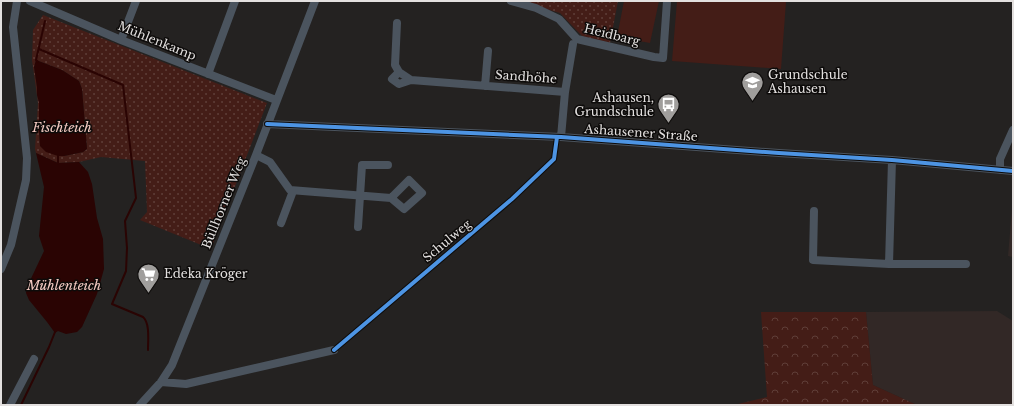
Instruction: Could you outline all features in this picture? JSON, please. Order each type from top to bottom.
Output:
[{"type":"street","points":[[1,269],[11,245],[26,180],[27,158],[13,27],[17,1]]},
{"type":"street","name":"Mühlenkamp","points":[[30,1],[121,40],[276,100]]},
{"type":"street","points":[[121,40],[136,1]]},
{"type":"street","points":[[208,74],[235,1]]},
{"type":"street","name":"Büllhorner Weg","points":[[140,405],[161,382],[172,364],[256,155],[315,1]]},
{"type":"street","name":"Heidbarg","points":[[510,1],[536,8],[559,19],[577,39],[663,58],[667,1]]},
{"type":"street","name":"Sandhöhe","points":[[397,23],[395,65],[399,72],[411,80],[565,92]]},
{"type":"street","name":"Sandhöhe","points":[[561,137],[565,92],[573,44]]},
{"type":"street","name":"Sandhöhe","points":[[485,86],[488,51]]},
{"type":"street","name":"Ashausener Straße","points":[[267,124],[561,137],[892,160],[1013,171]]},
{"type":"street","points":[[1000,170],[1000,159],[1013,130]]},
{"type":"street","points":[[256,155],[270,162],[290,190],[293,191],[391,198]]},
{"type":"street","points":[[889,264],[892,160]]},
{"type":"street","points":[[358,227],[362,165],[388,165]]},
{"type":"street","points":[[281,223],[293,191]]},
{"type":"street","points":[[814,211],[812,260],[889,264],[966,264]]},
{"type":"street","points":[[161,382],[186,384],[334,350]]},
{"type":"street","points":[[10,405],[34,359]]},
{"type":"shaded area","points":[[1013,197],[1013,257],[1008,256]]},
{"type":"shaded area","points":[[997,311],[1013,321],[1013,405],[917,405],[873,385],[866,312]]},
{"type":"green space","points":[[518,1],[618,1],[610,43],[582,36],[560,13]]},
{"type":"green space","points":[[624,1],[659,1],[650,43],[617,37]]},
{"type":"green space","points":[[677,1],[786,2],[781,69],[672,61]]},
{"type":"green space","points":[[43,15],[267,103],[211,249],[140,220],[147,212],[145,161],[101,157],[79,162],[58,163],[36,153],[38,103],[32,60],[33,30]],"holes":[[[36,60],[62,70],[79,81],[82,89],[87,149],[83,152],[64,156],[40,146],[39,102],[34,67]]]},
{"type":"green space","points":[[761,312],[866,312],[873,385],[917,405],[738,405],[767,397]]},
{"type":"water","name":"Fischteich","points":[[36,60],[62,70],[79,81],[82,89],[87,149],[83,152],[58,156],[46,152],[40,146],[39,102],[34,67]]},
{"type":"water","name":"Mühlenteich","points":[[36,153],[58,163],[79,162],[88,172],[92,184],[97,218],[103,239],[104,269],[97,294],[82,327],[77,332],[66,334],[58,331],[55,333],[29,300],[26,293],[27,287],[44,251],[39,236],[44,187]]},
{"type":"waterway","points":[[38,62],[36,60],[45,21]]},
{"type":"waterway","points":[[39,49],[123,85],[136,198],[125,221],[127,248],[126,271],[112,304],[143,317],[147,323],[148,350]]},
{"type":"waterway","points":[[58,155],[58,164]]},
{"type":"waterway","points":[[21,405],[55,332]]},
{"type":"cycle path","points":[[267,124],[561,137],[892,160],[1013,171]]},
{"type":"cycle path","name":"Schulweg","points":[[334,350],[512,199],[554,159],[557,137]]},
{"type":"place","name":"Grundschule Ashausen","points":[[752,102]]},
{"type":"place","name":"Ashausen, Grundschule","points":[[669,124]]},
{"type":"place","name":"Edeka Kröger","points":[[148,294]]}]
